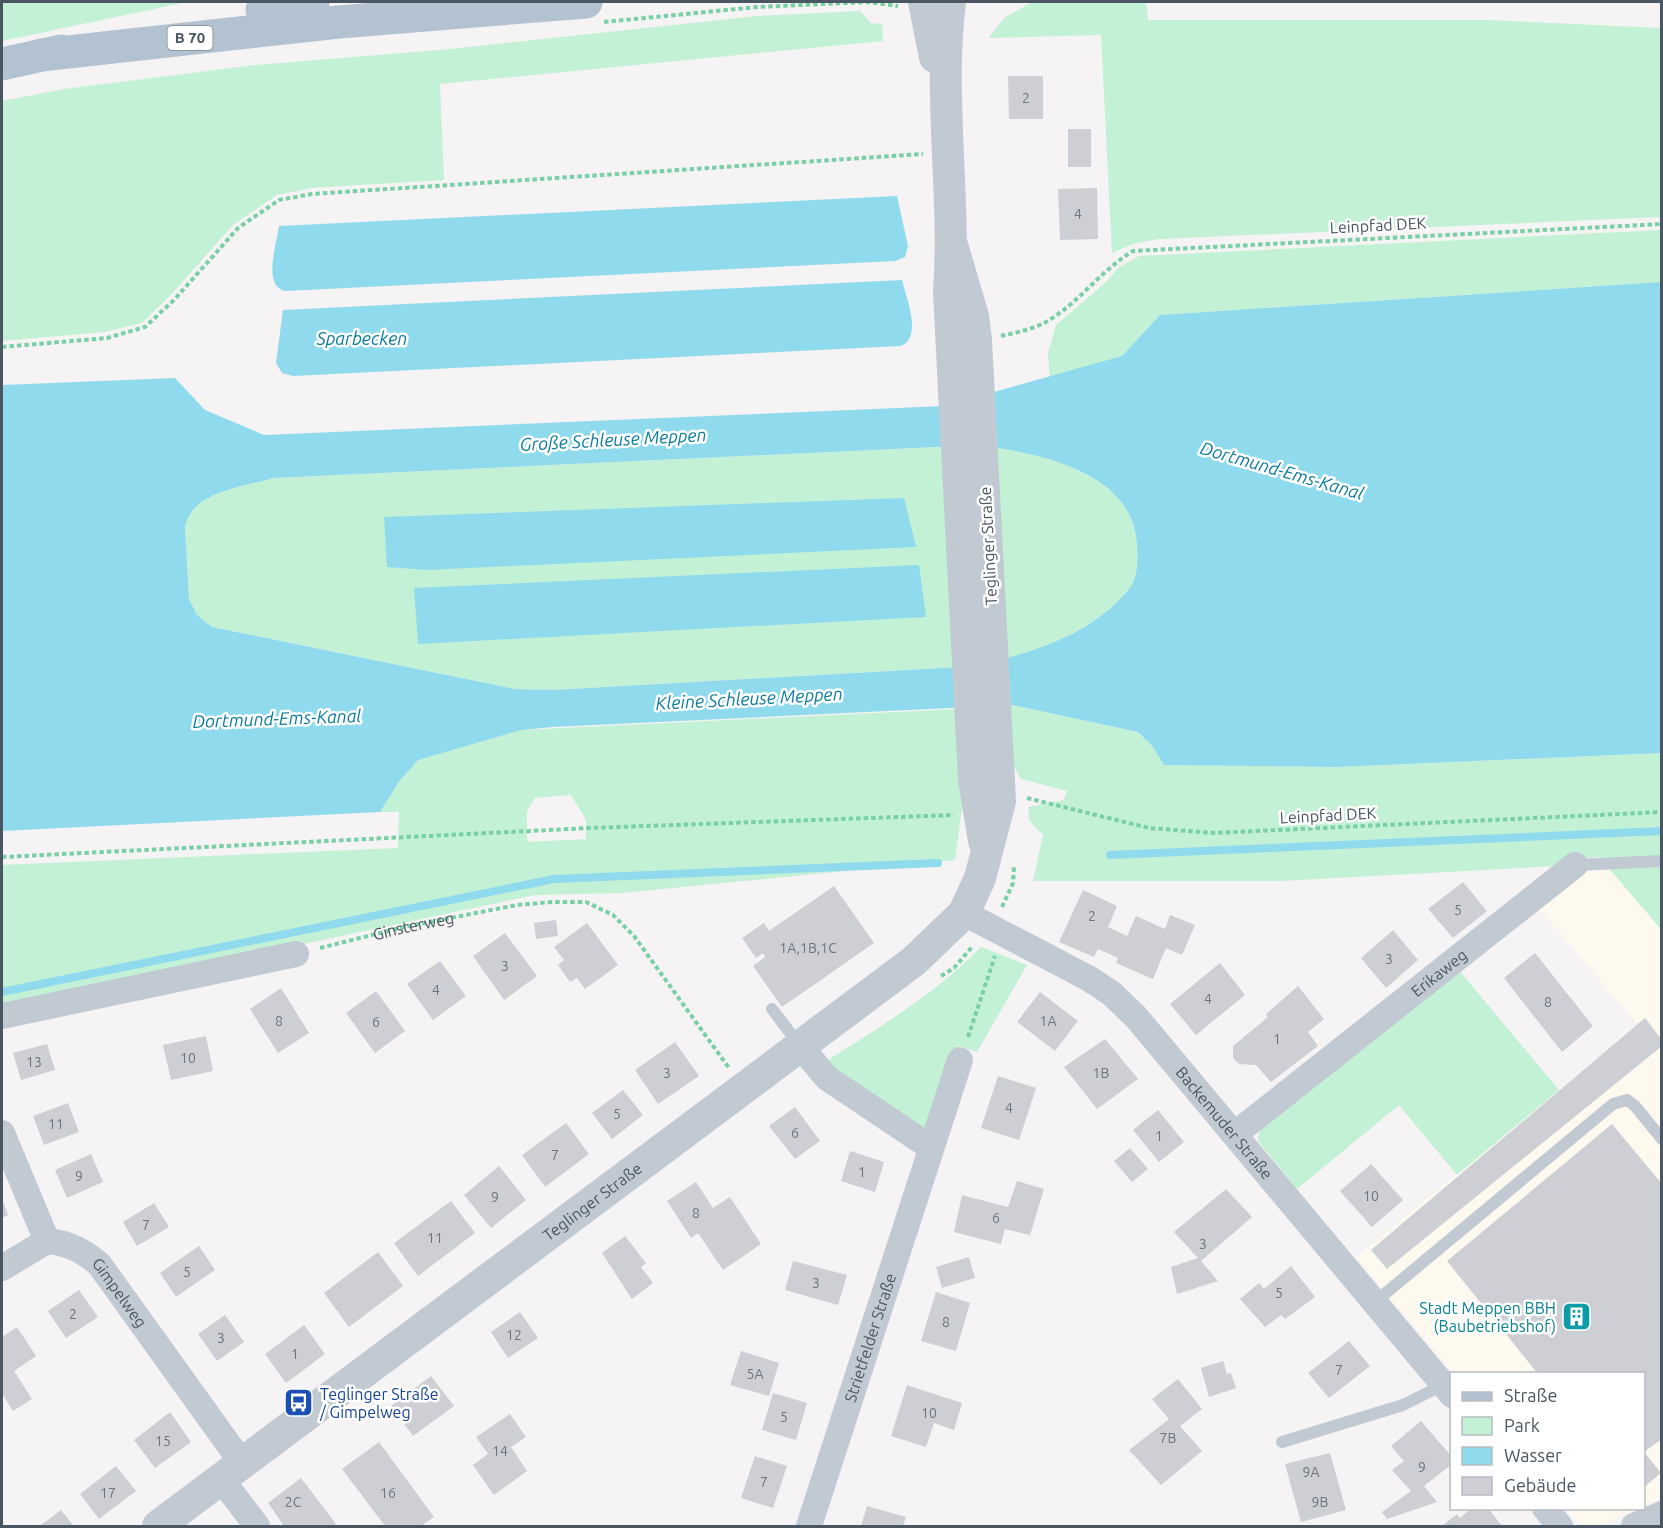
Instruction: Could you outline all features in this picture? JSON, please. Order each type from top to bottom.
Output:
[{"type":"main road","name":"B 70","points":[[2,64],[203,20],[313,2]]},
{"type":"main road","name":"B 70","points":[[41,55],[339,22],[586,2]]},
{"type":"street","name":"Teglinger Straße","points":[[924,2],[944,105]]},
{"type":"street","name":"Teglinger Straße","points":[[158,1527],[914,961],[964,913],[980,878],[1000,801],[983,718],[968,666],[970,456],[967,387],[949,292],[952,245],[944,105],[950,2]]},
{"type":"street","name":"Teglinger Straße","points":[[970,456],[993,646],[974,780],[986,848]]},
{"type":"street","name":"Erikaweg","points":[[1235,1134],[1575,866]]},
{"type":"street","name":"Backemuder Straße","points":[[964,913],[1088,978],[1111,993],[1136,1017],[1447,1390]]},
{"type":"street","points":[[2,1016],[296,954]]},
{"type":"street","points":[[801,1047],[827,1078],[930,1147]]},
{"type":"street","name":"Strietfelder Straße","points":[[809,1527],[960,1060]]},
{"type":"street","points":[[2,1133],[47,1241],[2,1268]]},
{"type":"street","name":"Gimpelweg","points":[[47,1241],[65,1243],[85,1252],[99,1264],[232,1471],[257,1527]]},
{"type":"street","points":[[1546,1510],[1560,1527]]},
{"type":"street","points":[[1634,1527],[1662,1514]]},
{"type":"lane","name":"Erikaweg","points":[[1575,866],[1662,861]]},
{"type":"lane","points":[[772,1009],[801,1047]]},
{"type":"lane","points":[[1375,1302],[1613,1104],[1627,1100],[1635,1106],[1662,1139]]},
{"type":"lane","name":"Backemuder Straße","points":[[1282,1442],[1447,1390]]},
{"type":"path","points":[[2,348],[107,338],[145,327],[174,300],[238,228],[279,200],[312,194],[947,154]]},
{"type":"path","name":"Leinpfad DEK","points":[[999,336],[1044,323],[1113,262],[1133,250],[1662,224]]},
{"type":"path","name":"Leinpfad DEK","points":[[1000,801],[1031,798],[1149,828],[1214,833],[1662,812]]},
{"type":"path","points":[[2,856],[568,829],[964,815]]},
{"type":"path","name":"Ginsterweg","points":[[296,954],[404,927],[517,905],[586,902],[613,915],[634,936],[745,1089]]},
{"type":"path","points":[[960,1060],[1002,934]]},
{"type":"shaded area","points":[[1610,870],[1661,929],[1661,1498],[1645,1506],[1645,1372],[1452,1372],[1356,1257],[1638,1025],[1537,906],[1581,872]]},
{"type":"shaded area","points":[[1567,1510],[1635,1510],[1597,1526],[1581,1526]]},
{"type":"green space","points":[[2,2],[187,2],[2,41]]},
{"type":"green space","points":[[1032,2],[1146,2],[1148,20],[1489,20],[1661,28],[1661,217],[1159,239],[1133,244],[1112,253],[1101,35],[989,38],[1004,18]]},
{"type":"green space","points":[[860,11],[872,24],[882,23],[883,41],[440,84],[444,180],[311,188],[277,195],[233,225],[170,296],[142,323],[105,332],[2,341],[2,101],[64,89],[255,65],[440,50],[757,16]]},
{"type":"green space","points":[[1661,230],[1661,282],[1160,315],[1122,356],[1050,378],[1048,353],[1056,325],[1106,282],[1119,267],[1139,256]]},
{"type":"green space","points":[[978,445],[1053,460],[1101,483],[1119,499],[1132,520],[1137,557],[1136,574],[1132,585],[1114,605],[1097,619],[1039,648],[977,666],[553,690],[515,689],[212,627],[197,615],[189,599],[185,528],[189,516],[197,506],[220,492],[274,478]]},
{"type":"green space","points":[[1013,705],[1138,732],[1153,747],[1164,765],[1337,767],[1661,753],[1661,929],[1599,857],[1570,859],[1558,866],[1281,881],[1033,881],[1043,835],[1030,821],[1028,807],[1064,800],[1067,791],[1021,779],[981,707]]},
{"type":"green space","points":[[958,709],[963,800],[955,860],[622,893],[535,895],[2,1008],[2,865],[398,848],[399,812],[380,812],[401,779],[417,760],[521,730]],"holes":[[[571,795],[586,820],[586,839],[527,842],[527,811],[535,798]]]},
{"type":"green space","points":[[981,947],[1027,965],[977,1052],[959,1046],[931,1127],[922,1128],[822,1064],[925,996]]},
{"type":"green space","points":[[1458,969],[1559,1090],[1457,1175],[1399,1105],[1297,1189],[1258,1141],[1260,1127]]},
{"type":"water","name":"Sparbecken","points":[[897,196],[908,246],[905,257],[895,261],[285,291],[278,287],[272,273],[279,226]]},
{"type":"water","name":"Sparbecken","points":[[902,280],[912,326],[908,341],[901,346],[293,376],[282,373],[276,363],[283,310]]},
{"type":"water","points":[[1661,282],[1661,753],[1337,767],[1164,765],[1153,747],[1138,732],[1013,705],[521,730],[418,760],[401,779],[380,812],[2,831],[2,385],[175,378],[205,410],[264,435],[944,406],[1122,356],[1160,315]],"holes":[[[978,445],[1053,460],[1101,483],[1119,499],[1132,520],[1137,546],[1137,568],[1129,589],[1097,619],[1039,648],[977,666],[553,690],[515,689],[212,627],[197,615],[189,599],[185,528],[189,516],[197,506],[220,492],[274,478]]]},
{"type":"water","points":[[904,498],[916,547],[427,570],[387,567],[384,517]]},
{"type":"water","points":[[919,565],[926,617],[418,644],[414,588]]},
{"type":"building","points":[[1008,76],[1043,76],[1043,119],[1009,119]]},
{"type":"building","points":[[1068,129],[1091,129],[1091,167],[1068,167]]},
{"type":"building","points":[[1097,188],[1098,239],[1060,240],[1058,189]]},
{"type":"building","points":[[1463,882],[1487,911],[1453,938],[1428,909]]},
{"type":"building","points":[[834,886],[874,943],[782,1007],[753,966],[765,957],[763,953],[756,958],[742,938],[764,923],[769,931]]},
{"type":"building","points":[[1083,890],[1117,906],[1108,927],[1127,936],[1136,916],[1165,929],[1170,915],[1195,925],[1182,955],[1166,948],[1153,979],[1116,963],[1118,958],[1098,949],[1094,957],[1059,942]]},
{"type":"building","points":[[556,920],[558,936],[536,939],[534,923]]},
{"type":"building","points":[[587,923],[618,965],[585,989],[577,978],[570,982],[558,965],[564,960],[554,947]]},
{"type":"building","points":[[1393,930],[1418,960],[1386,988],[1361,958]]},
{"type":"building","points":[[505,933],[537,976],[504,1000],[473,956]]},
{"type":"building","points":[[1535,953],[1593,1026],[1562,1052],[1504,978]]},
{"type":"building","points":[[440,961],[466,996],[433,1020],[407,984]]},
{"type":"building","points":[[1220,963],[1245,995],[1196,1035],[1170,1004]]},
{"type":"building","points":[[1298,986],[1324,1019],[1308,1032],[1318,1046],[1271,1082],[1256,1065],[1239,1064],[1233,1058],[1233,1046],[1268,1017],[1266,1014]]},
{"type":"building","points":[[281,988],[309,1033],[278,1053],[250,1009]]},
{"type":"building","points":[[376,991],[405,1031],[375,1053],[346,1013]]},
{"type":"building","points":[[1040,992],[1078,1021],[1055,1051],[1017,1022]]},
{"type":"building","points":[[1645,1018],[1662,1040],[1662,1046],[1387,1269],[1371,1250]]},
{"type":"building","points":[[206,1036],[213,1071],[171,1080],[163,1045]]},
{"type":"building","points":[[1105,1039],[1138,1079],[1097,1109],[1064,1067]]},
{"type":"building","points":[[675,1042],[699,1076],[658,1104],[635,1070]]},
{"type":"building","points":[[47,1044],[55,1070],[21,1080],[13,1053]]},
{"type":"building","points":[[998,1076],[1036,1088],[1019,1140],[981,1128]]},
{"type":"building","points":[[623,1090],[643,1115],[612,1139],[592,1113]]},
{"type":"building","points":[[68,1103],[79,1132],[44,1145],[33,1116]]},
{"type":"building","points":[[795,1107],[820,1141],[795,1159],[769,1126]]},
{"type":"building","points":[[1158,1110],[1184,1142],[1159,1162],[1133,1130]]},
{"type":"building","points":[[566,1123],[589,1154],[545,1187],[522,1155]]},
{"type":"building","name":"Stadt Meppen BBH (Baubetriebshof)","points":[[1612,1124],[1662,1184],[1662,1439],[1645,1451],[1645,1372],[1536,1372],[1447,1261]]},
{"type":"building","points":[[1130,1148],[1148,1169],[1132,1182],[1114,1161]]},
{"type":"building","points":[[850,1151],[884,1162],[875,1192],[841,1181]]},
{"type":"building","points":[[91,1154],[103,1182],[67,1198],[55,1170]]},
{"type":"building","points":[[1371,1164],[1403,1200],[1372,1227],[1340,1191]]},
{"type":"building","points":[[499,1166],[526,1200],[491,1228],[464,1195]]},
{"type":"building","points":[[1017,1181],[1044,1189],[1030,1235],[1005,1229],[1001,1244],[954,1232],[962,1195],[1008,1207]]},
{"type":"building","points":[[696,1182],[713,1208],[730,1197],[761,1244],[723,1270],[698,1233],[691,1238],[667,1201]]},
{"type":"building","points":[[1226,1189],[1252,1217],[1201,1261],[1218,1281],[1177,1294],[1171,1267],[1198,1258],[1174,1232]]},
{"type":"building","points":[[2,1199],[8,1215],[2,1218]]},
{"type":"building","points":[[451,1201],[475,1233],[418,1276],[394,1243]]},
{"type":"building","points":[[154,1203],[169,1227],[137,1246],[123,1222]]},
{"type":"building","points":[[625,1236],[646,1263],[641,1267],[653,1283],[632,1299],[602,1253]]},
{"type":"building","points":[[199,1246],[215,1270],[176,1297],[160,1273]]},
{"type":"building","points":[[378,1252],[403,1286],[349,1327],[324,1293]]},
{"type":"building","points":[[969,1257],[975,1278],[942,1288],[936,1267]]},
{"type":"building","points":[[793,1261],[847,1275],[838,1305],[785,1290]]},
{"type":"building","points":[[1291,1266],[1315,1297],[1285,1319],[1281,1315],[1265,1327],[1240,1299],[1259,1283],[1264,1289]]},
{"type":"building","points":[[79,1290],[98,1317],[66,1338],[48,1311]]},
{"type":"building","points":[[936,1292],[970,1303],[956,1351],[921,1341]]},
{"type":"building","points":[[520,1312],[538,1338],[508,1358],[491,1332]]},
{"type":"building","points":[[225,1315],[244,1342],[217,1361],[198,1334]]},
{"type":"building","points":[[304,1325],[325,1354],[286,1383],[265,1354]]},
{"type":"building","points":[[17,1327],[36,1356],[14,1371],[32,1399],[13,1411],[2,1393],[2,1337]]},
{"type":"building","points":[[1349,1341],[1370,1366],[1329,1398],[1308,1373]]},
{"type":"building","points":[[741,1351],[779,1363],[769,1396],[730,1385]]},
{"type":"building","points":[[1223,1361],[1227,1374],[1231,1373],[1236,1388],[1209,1397],[1201,1368]]},
{"type":"building","points":[[431,1376],[454,1406],[413,1436],[391,1406]]},
{"type":"building","points":[[1178,1379],[1202,1409],[1180,1426],[1202,1451],[1161,1485],[1129,1450],[1169,1419],[1152,1399]]},
{"type":"building","points":[[907,1385],[962,1403],[954,1430],[934,1423],[926,1447],[891,1436]]},
{"type":"building","points":[[773,1393],[807,1403],[796,1440],[762,1430]]},
{"type":"building","points":[[170,1412],[191,1442],[155,1468],[134,1440]]},
{"type":"building","points":[[510,1414],[526,1437],[511,1447],[527,1471],[494,1495],[473,1465],[488,1454],[476,1437]]},
{"type":"building","points":[[1421,1421],[1450,1455],[1450,1466],[1424,1486],[1437,1502],[1387,1519],[1382,1512],[1411,1491],[1392,1470],[1404,1461],[1391,1446]]},
{"type":"building","points":[[379,1442],[434,1517],[421,1526],[385,1526],[342,1469]]},
{"type":"building","points":[[1330,1453],[1346,1510],[1301,1522],[1285,1464]]},
{"type":"building","points":[[1645,1453],[1661,1473],[1645,1486]]},
{"type":"building","points":[[755,1456],[787,1466],[773,1508],[741,1498]]},
{"type":"building","points":[[116,1466],[136,1491],[99,1519],[80,1494]]},
{"type":"building","points":[[301,1478],[336,1524],[332,1526],[284,1526],[268,1503]]},
{"type":"building","points":[[867,1506],[906,1517],[903,1526],[861,1526]]},
{"type":"building","points":[[61,1510],[74,1526],[40,1526]]},
{"type":"building","points":[[1469,1510],[1490,1510],[1502,1526],[1442,1526],[1457,1514],[1460,1518]]},
{"type":"waterway","points":[[1110,855],[1662,831]]},
{"type":"waterway","points":[[2,992],[554,879],[938,863]]},
{"type":"place","name":"Stadt Meppen BBH (Baubetriebshof)","points":[[1577,1317]]},
{"type":"place","name":"Teglinger Straße / Gimpelweg","points":[[299,1403]]},
{"type":"water label","name":"Große Schleuse Meppen","points":[[613,440]]},
{"type":"water label","name":"Dortmund-Ems-Kanal","points":[[1282,471]]},
{"type":"water label","name":"Kleine Schleuse Meppen","points":[[749,699]]},
{"type":"water label","name":"Dortmund-Ems-Kanal","points":[[277,719]]}]
